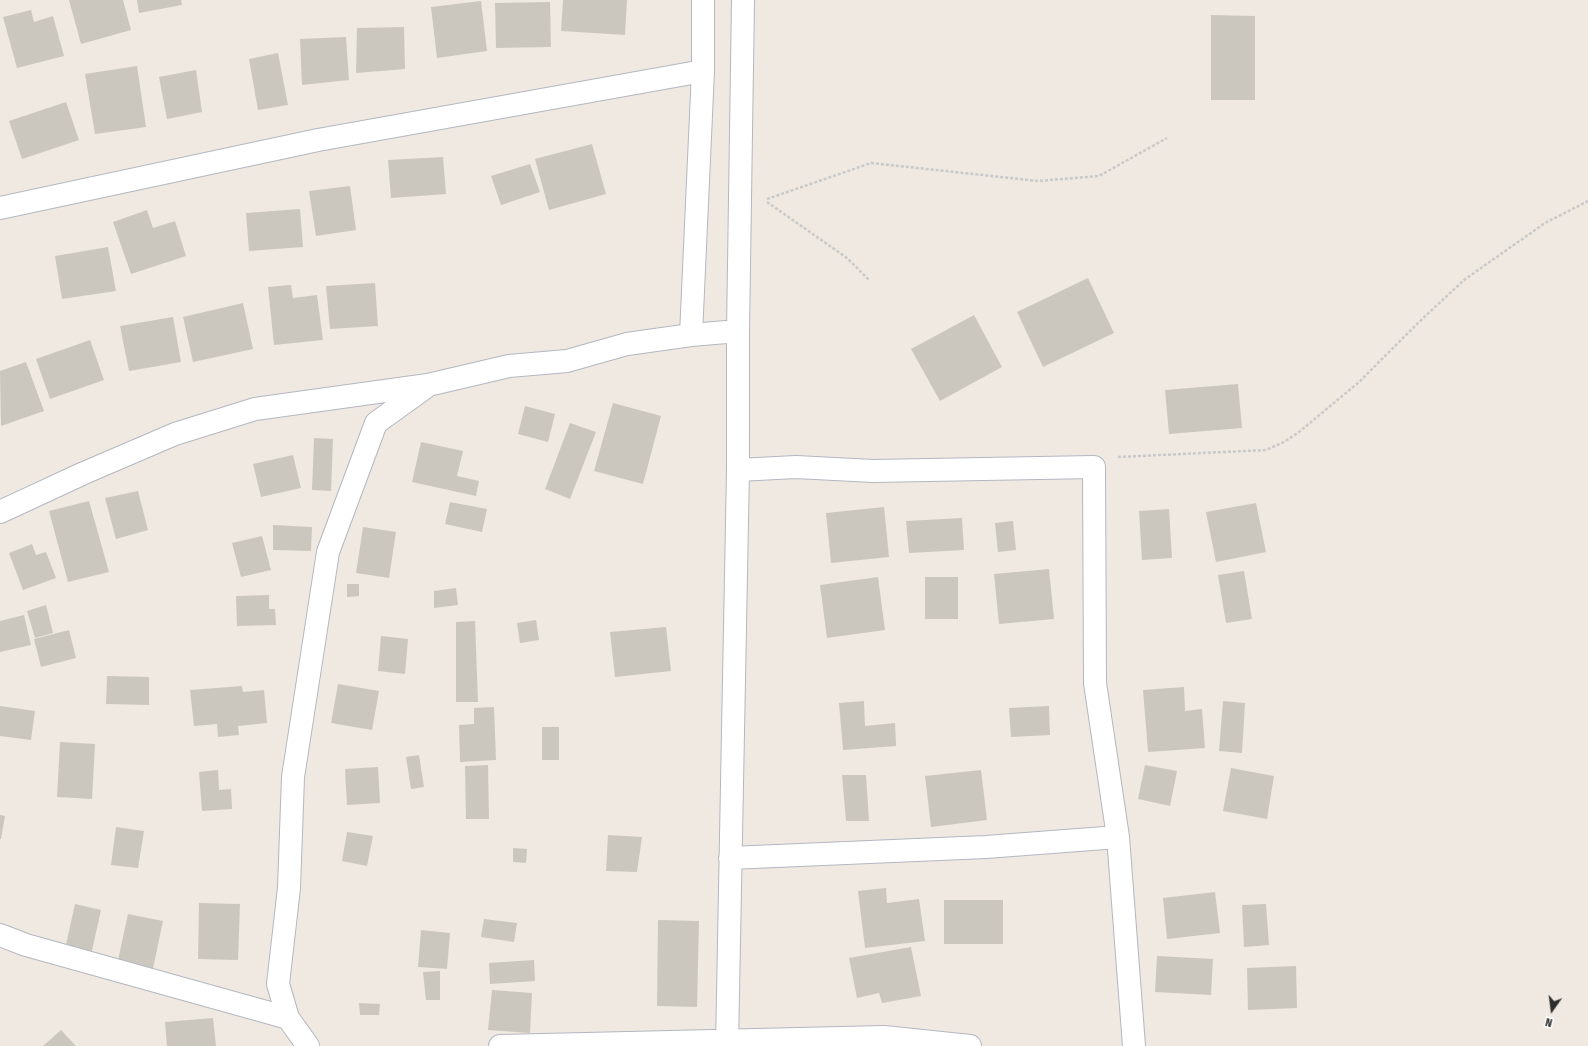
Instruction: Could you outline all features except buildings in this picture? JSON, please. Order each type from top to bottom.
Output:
[{"type":"street","points":[[691,335],[704,71],[703,0]]},
{"type":"street","points":[[727,1044],[738,470],[738,331],[743,0]]},
{"type":"street","points":[[0,208],[318,140],[704,71]]},
{"type":"street","points":[[0,512],[84,473],[175,434],[255,409],[428,385],[509,366],[567,361],[627,344],[691,335],[738,331]]},
{"type":"street","points":[[308,1046],[288,1018],[278,984],[289,888],[293,777],[328,552],[376,423],[428,385]]},
{"type":"street","points":[[738,470],[796,467],[873,471],[1094,467],[1095,683],[1118,837],[1134,1046]]},
{"type":"street","points":[[730,858],[986,847],[1118,837]]},
{"type":"street","points":[[0,935],[33,947],[288,1018]]},
{"type":"street","points":[[500,1046],[727,1044],[884,1037],[970,1046]]},
{"type":"path","points":[[869,280],[847,258],[764,200],[871,163],[1038,180],[1099,176],[1166,138]]},
{"type":"path","points":[[1094,467],[1120,456],[1266,450],[1284,442],[1358,382],[1464,280],[1545,223],[1588,201]]}]
